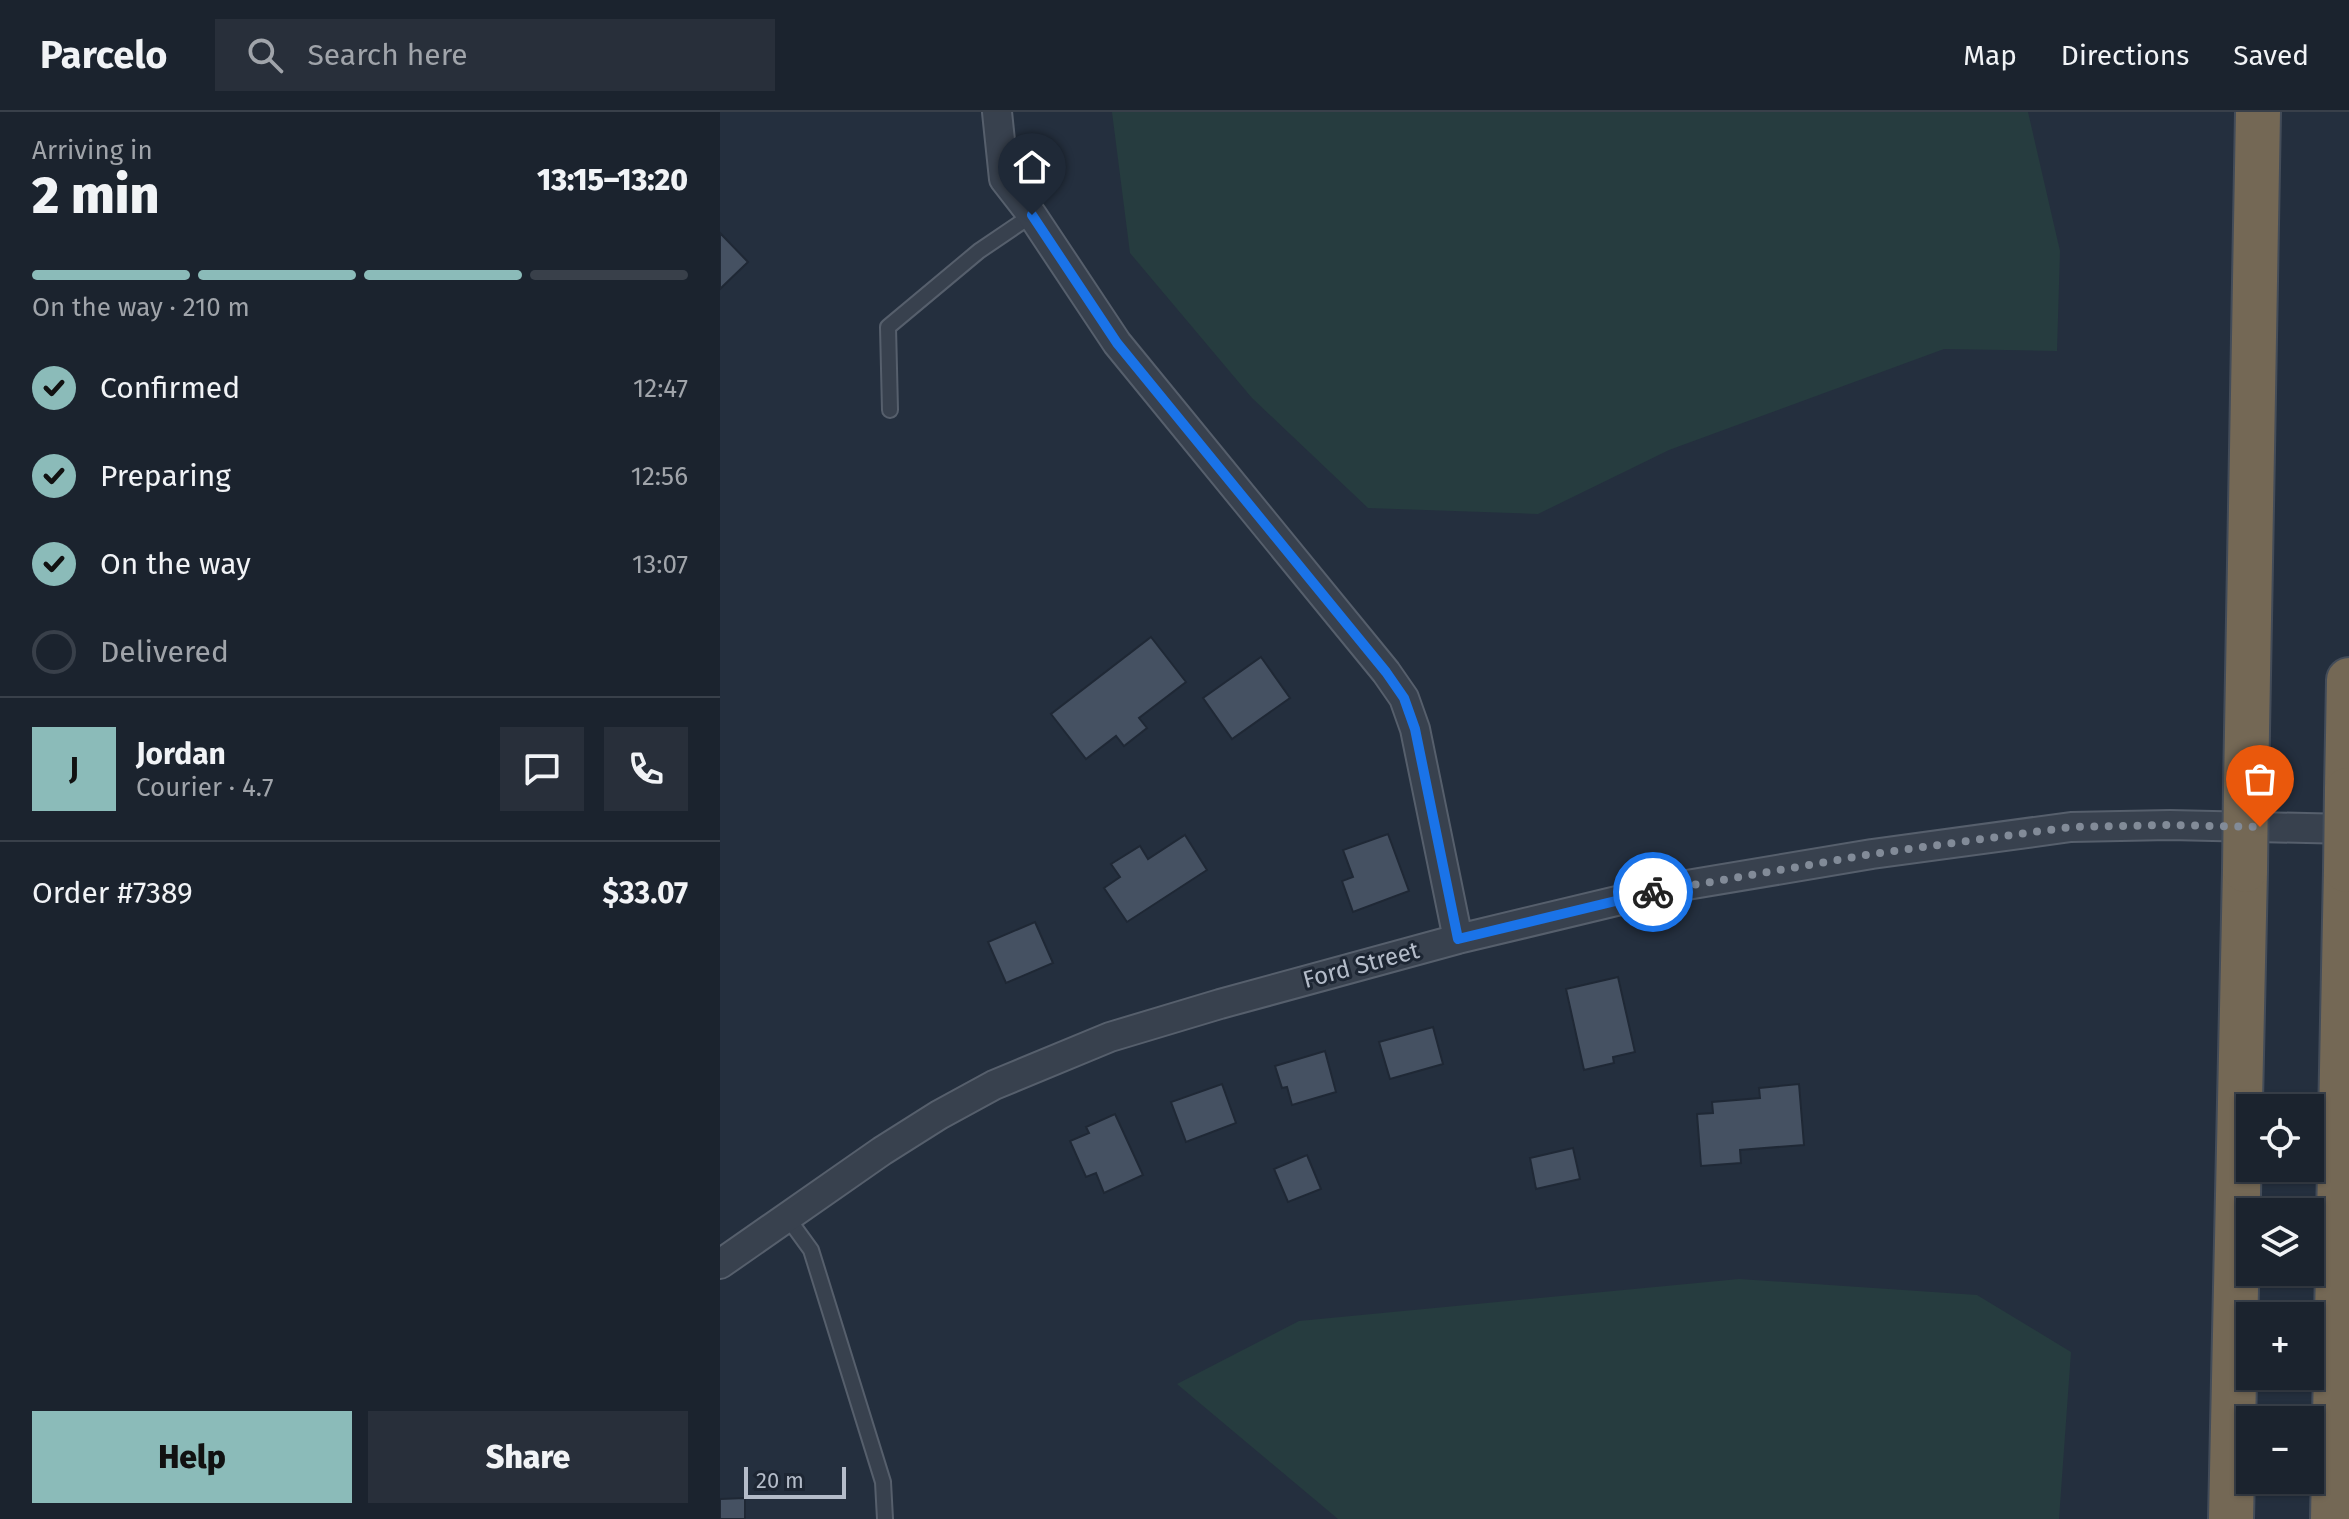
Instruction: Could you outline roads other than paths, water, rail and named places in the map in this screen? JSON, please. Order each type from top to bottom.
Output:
[{"type":"highway","points":[[2231,1519],[2258,112]]},
{"type":"highway","points":[[2333,1519],[2349,680]]},
{"type":"street","points":[[997,112],[1004,179],[1032,215],[1117,343],[1404,698],[1415,729],[1458,939]]},
{"type":"street","name":"Ford Street","points":[[720,1264],[939,1115],[994,1085],[1053,1059],[1110,1037],[1206,1008],[1458,939],[1675,887],[1872,854],[2071,827],[2170,825],[2347,830]]},
{"type":"lane","points":[[890,410],[888,327],[979,251],[1032,215]]},
{"type":"lane","points":[[787,1217],[811,1250],[883,1482],[885,1519]]}]
